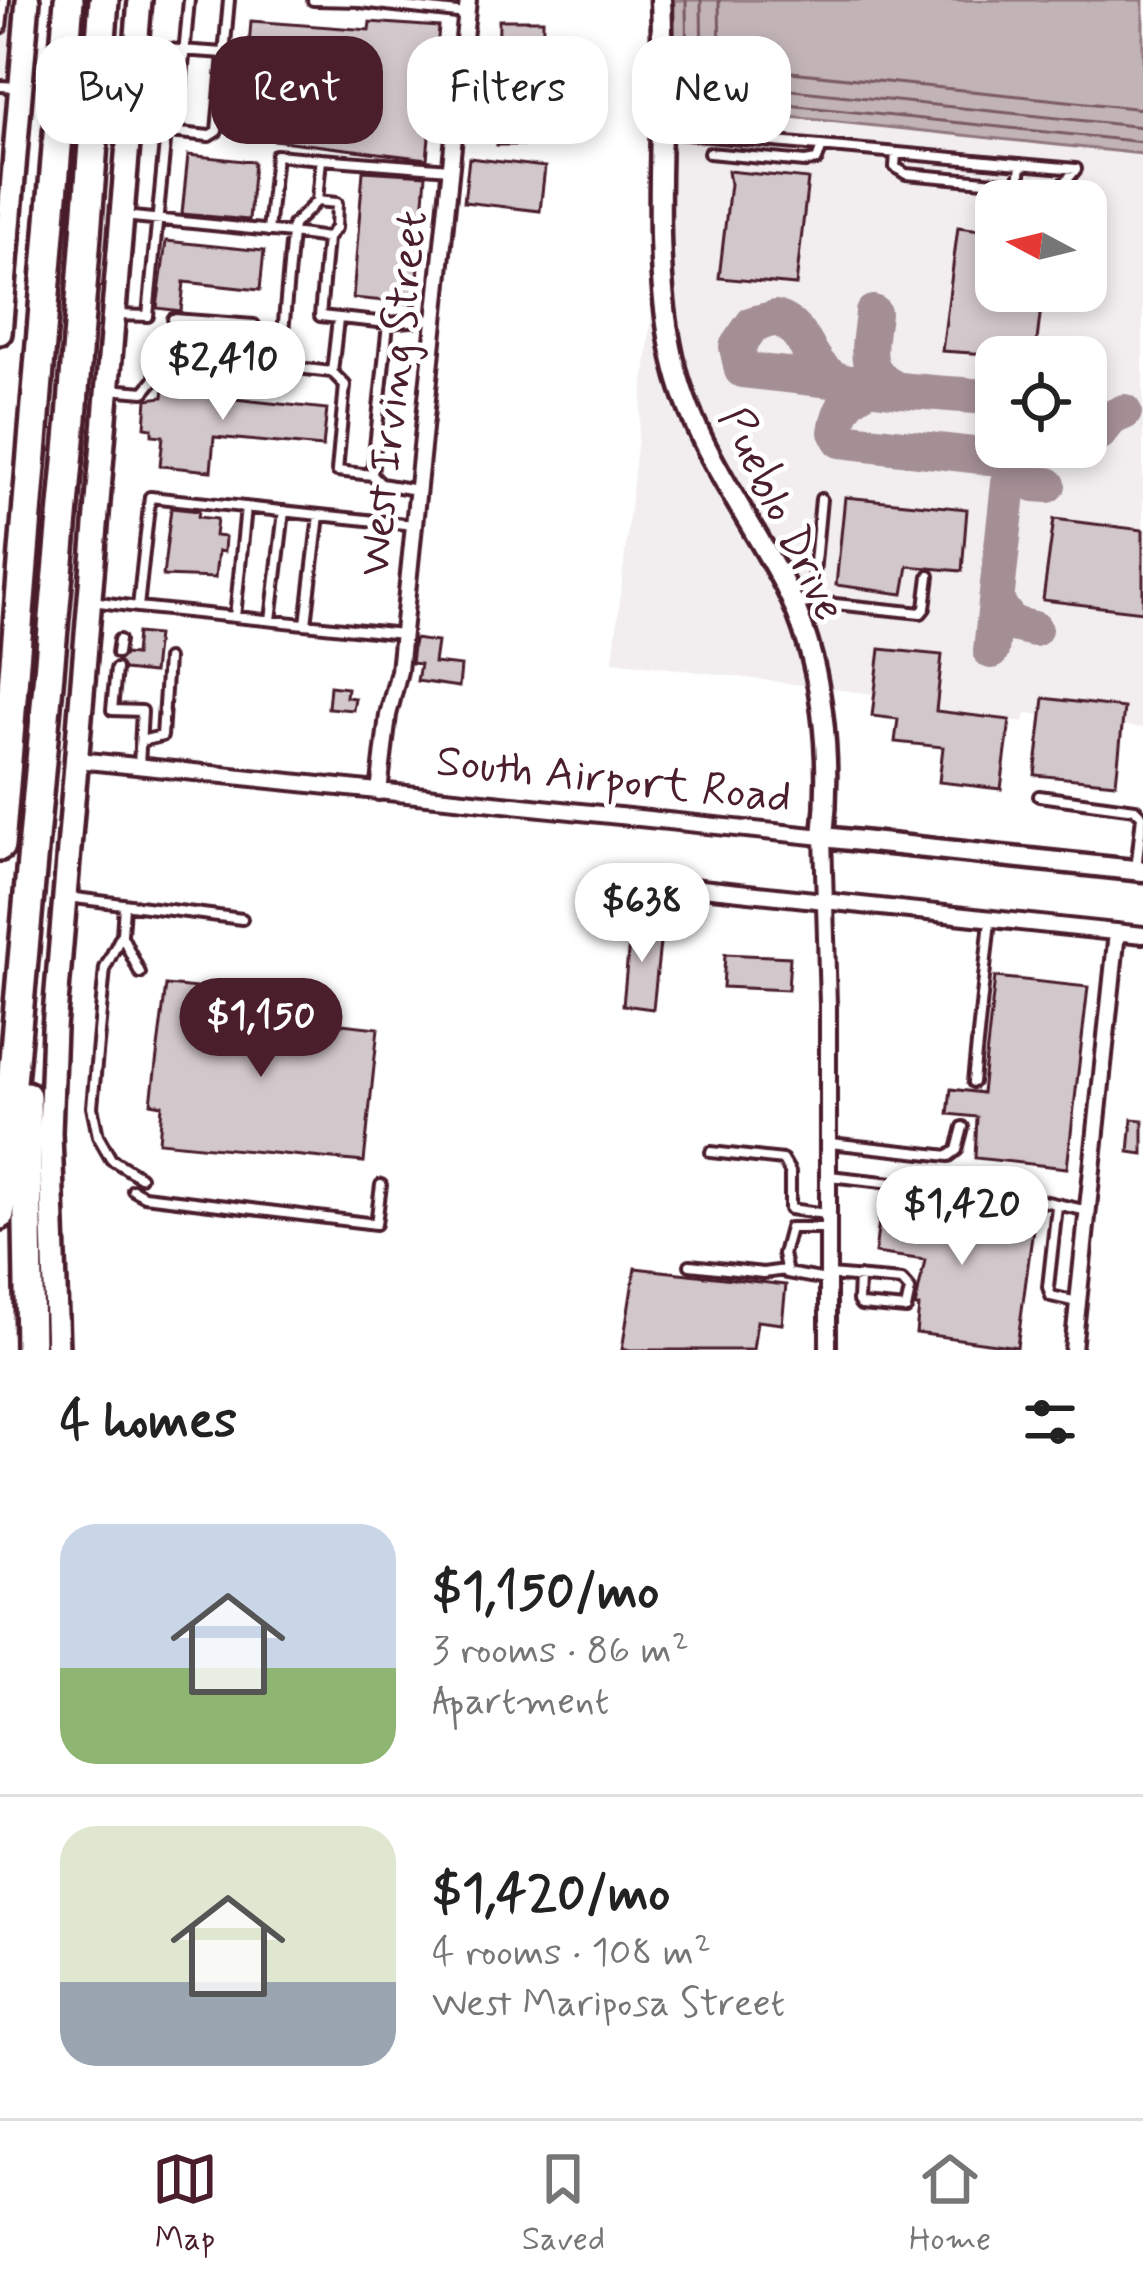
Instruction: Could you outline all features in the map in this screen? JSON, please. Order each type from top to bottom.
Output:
[{"type":"highway","points":[[0,1215],[72,418],[120,1]]},
{"type":"highway","points":[[0,846],[69,2]]},
{"type":"highway","points":[[0,750],[16,662]]},
{"type":"highway","points":[[20,986],[30,1350]]},
{"type":"main road","points":[[0,333],[10,86],[26,35],[18,1]]},
{"type":"main road","points":[[120,1],[138,36]]},
{"type":"main road","points":[[57,1350],[50,1132],[130,144]]},
{"type":"street","name":"Pueblo Drive","points":[[662,0],[662,36]]},
{"type":"street","name":"West Irving Street","points":[[380,792],[403,634],[467,7]]},
{"type":"street","name":"Pueblo Drive","points":[[662,144],[664,288],[673,359],[698,430],[793,606],[814,663],[824,734],[828,1350]]},
{"type":"street","name":"South Airport Road","points":[[78,760],[1139,871]]},
{"type":"street","points":[[664,884],[1143,935]]},
{"type":"street","points":[[1073,1350],[1118,932]]},
{"type":"lane","points":[[185,36],[189,0]]},
{"type":"lane","points":[[226,36],[229,0]]},
{"type":"lane","points":[[313,0],[467,7]]},
{"type":"lane","points":[[18,1],[0,28],[26,35]]},
{"type":"lane","points":[[791,143],[1076,169],[1067,180]]},
{"type":"lane","points":[[115,314],[152,317],[157,220],[169,144]]},
{"type":"lane","points":[[709,153],[805,162],[818,160],[822,146]]},
{"type":"lane","points":[[896,153],[895,167],[906,174],[975,180]]},
{"type":"lane","points":[[265,230],[276,155],[450,169]]},
{"type":"lane","points":[[280,366],[293,225],[317,201],[321,159]]},
{"type":"lane","points":[[1019,180],[1021,164]]},
{"type":"lane","points":[[317,201],[337,202],[336,228],[327,238],[320,316],[388,323],[435,319]]},
{"type":"lane","points":[[123,216],[327,238]]},
{"type":"lane","points":[[173,319],[254,325]]},
{"type":"lane","points":[[332,371],[338,319]]},
{"type":"lane","points":[[372,475],[388,323]]},
{"type":"lane","points":[[108,388],[144,392],[160,376],[159,361],[166,357],[332,371],[345,385],[337,471],[372,475],[381,484],[418,490]]},
{"type":"lane","points":[[190,379],[213,361]]},
{"type":"lane","points":[[138,607],[150,496],[414,525]]},
{"type":"lane","points":[[816,602],[813,584],[821,499]]},
{"type":"lane","points":[[235,616],[246,507]]},
{"type":"lane","points":[[271,620],[284,511]]},
{"type":"lane","points":[[306,624],[319,514]]},
{"type":"lane","points":[[793,606],[816,602],[921,614],[929,576]]},
{"type":"lane","points":[[90,600],[403,634]]},
{"type":"lane","points":[[117,653],[119,640]]},
{"type":"lane","points":[[140,741],[162,736],[167,659]]},
{"type":"lane","points":[[116,669],[112,710],[142,711],[139,767]]},
{"type":"lane","points":[[1039,796],[1135,809],[1142,816]]},
{"type":"lane","points":[[1139,871],[1143,806]]},
{"type":"lane","points":[[66,896],[242,920]]},
{"type":"lane","points":[[124,906],[122,934],[105,968],[92,1107],[98,1136],[110,1159],[140,1177]]},
{"type":"lane","points":[[973,1082],[991,919]]},
{"type":"lane","points":[[122,934],[140,973]]},
{"type":"lane","points":[[828,1142],[949,1156],[957,1150],[963,1127]]},
{"type":"lane","points":[[711,1152],[783,1160],[790,1172],[790,1209],[828,1221]]},
{"type":"lane","points":[[828,1176],[1008,1196],[1088,1211]]},
{"type":"lane","points":[[133,1190],[144,1196],[376,1224],[381,1185]]},
{"type":"lane","points":[[1057,1206],[1048,1287],[1059,1300],[1078,1302]]},
{"type":"lane","points":[[785,1270],[784,1244],[790,1228],[828,1221]]},
{"type":"lane","points":[[690,1265],[763,1274],[785,1270],[794,1277],[860,1277],[906,1283],[910,1290],[906,1309],[861,1305],[857,1296],[860,1277]]},
{"type":"shaded area","points":[[0,0],[27,0],[0,315]]},
{"type":"shaded area","points":[[791,117],[1143,154],[1143,728],[1026,713],[1024,722],[936,711],[936,702],[613,661],[671,144],[791,144]]},
{"type":"water","points":[[674,0],[1143,0],[1143,154],[791,117],[791,36],[674,36]]},
{"type":"building","points":[[499,20],[543,20],[543,36],[499,36]]},
{"type":"building","points":[[251,21],[369,30],[370,22],[439,27],[438,36],[407,36],[407,144],[428,144],[427,159],[306,144],[383,144],[383,36],[250,36]]},
{"type":"building","points":[[188,155],[254,162],[249,220],[182,214]]},
{"type":"building","points":[[469,158],[545,167],[540,211],[464,202]]},
{"type":"building","points":[[363,171],[426,175],[416,304],[353,298]]},
{"type":"building","points":[[728,171],[808,179],[796,285],[719,278]]},
{"type":"building","points":[[958,227],[975,229],[975,312],[1040,312],[1038,336],[975,336],[975,353],[942,351]]},
{"type":"building","points":[[166,241],[264,251],[260,290],[184,282],[181,311],[157,308]]},
{"type":"building","points":[[166,367],[191,367],[182,379],[189,394],[327,409],[323,447],[214,437],[211,471],[160,466],[163,436],[152,435],[152,428],[145,427],[147,399],[163,397]]},
{"type":"building","points":[[845,497],[967,509],[962,571],[908,566],[903,594],[836,585]]},
{"type":"building","points":[[171,508],[217,519],[215,536],[225,537],[215,578],[163,576]]},
{"type":"building","points":[[1054,519],[1143,530],[1143,612],[1043,600]]},
{"type":"building","points":[[137,633],[157,635],[153,673],[124,670],[118,661],[125,654],[135,655]]},
{"type":"building","points":[[414,639],[437,642],[434,663],[461,666],[459,687],[417,681],[420,664],[411,663]]},
{"type":"building","points":[[880,649],[942,655],[936,711],[1010,720],[1001,789],[939,782],[943,747],[895,742],[898,719],[872,716]]},
{"type":"building","points":[[330,686],[347,688],[346,697],[355,698],[353,710],[328,708]]},
{"type":"building","points":[[1044,698],[1124,708],[1116,783],[1035,775]]},
{"type":"building","points":[[631,921],[662,924],[653,1009],[623,1005]]},
{"type":"building","points":[[725,954],[790,957],[788,990],[723,987]]},
{"type":"building","points":[[995,977],[1088,987],[1067,1168],[975,1158],[977,1117],[948,1114],[951,1089],[982,1093]]},
{"type":"building","points":[[166,985],[228,991],[226,1011],[378,1028],[364,1162],[159,1142],[162,1105],[151,1103]]},
{"type":"building","points":[[1132,1119],[1143,1120],[1143,1154],[1129,1152]]},
{"type":"building","points":[[895,1193],[932,1203],[932,1209],[1034,1221],[1017,1347],[916,1333],[919,1307],[915,1307],[925,1260],[875,1253],[881,1204],[893,1205]]},
{"type":"building","points":[[635,1268],[786,1285],[782,1324],[757,1321],[753,1350],[622,1350]]},
{"type":"taxiway","points":[[873,313],[871,364],[892,387]]},
{"type":"taxiway","points":[[841,381],[742,370],[737,347],[753,324],[776,318],[795,329],[818,364],[834,378],[887,389],[975,396]]},
{"type":"taxiway","points":[[875,385],[859,392],[843,408],[836,432],[841,440],[975,455]]},
{"type":"taxiway","points":[[1107,423],[1124,412]]},
{"type":"taxiway","points":[[996,602],[1011,468]]},
{"type":"taxiway","points":[[1034,484],[1048,485]]},
{"type":"taxiway","points":[[991,651],[996,602],[1012,624],[1034,629]]}]
